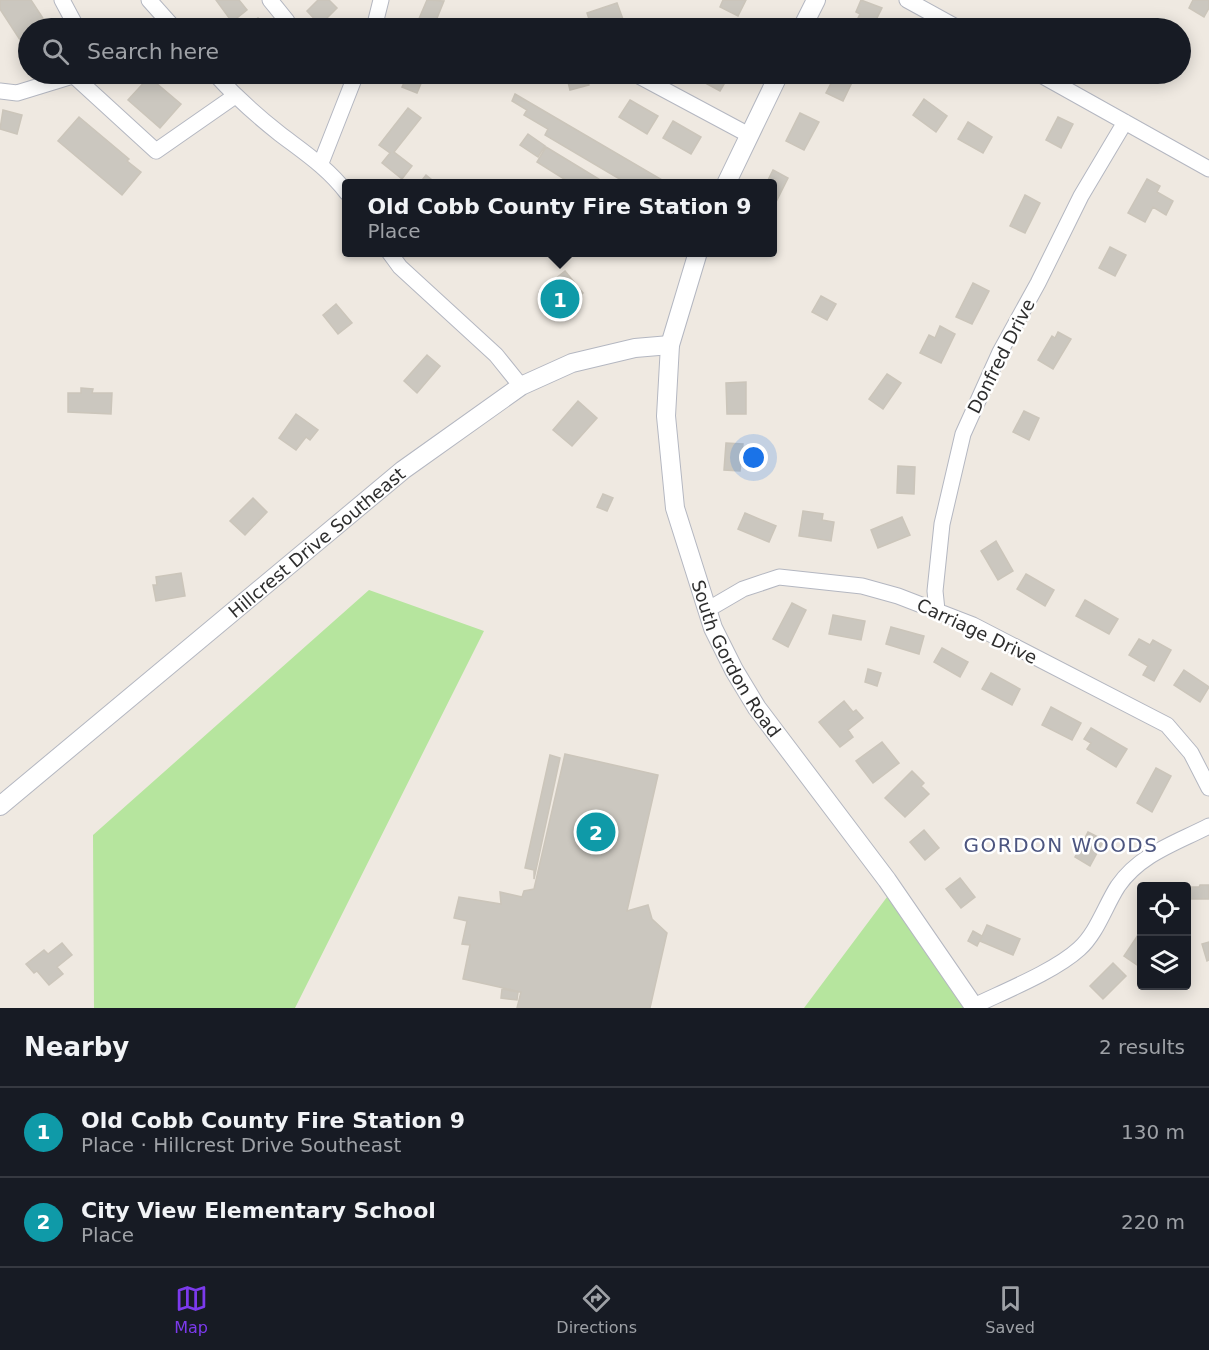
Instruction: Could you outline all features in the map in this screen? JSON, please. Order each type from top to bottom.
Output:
[{"type":"street","points":[[62,0],[71,18]]},
{"type":"street","points":[[149,0],[164,18]]},
{"type":"street","points":[[270,0],[285,18]]},
{"type":"street","points":[[376,18],[381,0]]},
{"type":"street","points":[[807,18],[816,0]]},
{"type":"street","points":[[907,0],[940,18]]},
{"type":"street","points":[[0,91],[17,93],[46,84]]},
{"type":"street","points":[[85,84],[156,152],[235,96]]},
{"type":"street","points":[[224,84],[280,134],[321,163],[342,187]]},
{"type":"street","points":[[321,163],[353,84]]},
{"type":"street","points":[[654,84],[749,135]]},
{"type":"street","points":[[728,179],[773,84]]},
{"type":"street","points":[[1057,84],[1209,169]]},
{"type":"street","name":"Donfred Drive","points":[[937,610],[935,591],[942,524],[963,434],[1000,351],[1038,283],[1081,196],[1125,122]]},
{"type":"street","points":[[393,257],[400,267],[496,355],[521,386]]},
{"type":"street","name":"South Gordon Road","points":[[696,257],[670,345],[666,416],[675,508],[713,628],[734,670],[757,708],[887,880],[975,1007]]},
{"type":"street","name":"Hillcrest Drive Southeast","points":[[0,806],[403,470],[521,386],[572,363],[635,348],[670,345]]},
{"type":"street","name":"Carriage Drive","points":[[707,610],[743,589],[766,580],[785,577],[862,585],[937,610],[973,625],[1167,725],[1184,742],[1209,788]]},
{"type":"street","points":[[975,1007],[1045,971],[1080,949],[1119,885],[1132,870],[1145,858],[1209,826]]},
{"type":"green space","points":[[369,590],[484,631],[295,1008],[94,1008],[93,835]]},
{"type":"green space","points":[[890,893],[968,1008],[804,1008]]},
{"type":"building","points":[[0,0],[31,0],[43,18],[18,18],[18,37],[0,9]]},
{"type":"building","points":[[216,0],[239,0],[247,10],[237,18],[229,18]]},
{"type":"building","points":[[318,0],[329,0],[337,8],[327,18],[314,18],[307,11]]},
{"type":"building","points":[[427,0],[444,1],[437,18],[419,18]]},
{"type":"building","points":[[723,0],[746,0],[738,16],[720,7]]},
{"type":"building","points":[[861,0],[882,8],[877,18],[858,18],[860,14],[856,12]]},
{"type":"building","points":[[1193,0],[1209,0],[1209,8],[1204,17],[1189,8]]},
{"type":"building","points":[[617,3],[623,18],[589,18],[587,13]]},
{"type":"building","points":[[143,84],[157,84],[181,104],[160,128],[128,100]]},
{"type":"building","points":[[403,84],[421,84],[417,93],[402,87]]},
{"type":"building","points":[[568,84],[589,84],[589,85],[570,90]]},
{"type":"building","points":[[707,84],[724,84],[720,91]]},
{"type":"building","points":[[831,84],[851,84],[843,101],[826,93]]},
{"type":"building","points":[[515,94],[661,179],[620,179],[545,135],[548,129],[524,115],[527,110],[512,101]]},
{"type":"building","points":[[924,99],[947,116],[936,132],[913,115]]},
{"type":"building","points":[[630,100],[658,116],[647,134],[619,117]]},
{"type":"building","points":[[408,108],[421,118],[394,152],[412,166],[402,179],[382,163],[390,153],[379,145]]},
{"type":"building","points":[[3,110],[22,115],[17,134],[0,129]]},
{"type":"building","points":[[800,113],[819,122],[804,150],[786,141]]},
{"type":"building","points":[[79,117],[141,172],[122,195],[58,141]]},
{"type":"building","points":[[1058,117],[1073,124],[1061,148],[1046,140]]},
{"type":"building","points":[[673,121],[701,137],[691,154],[663,138]]},
{"type":"building","points":[[968,122],[992,137],[983,153],[958,139]]},
{"type":"building","points":[[528,134],[545,146],[538,157],[520,145]]},
{"type":"building","points":[[546,147],[599,179],[564,179],[537,162]]},
{"type":"building","points":[[773,170],[788,178],[777,200],[777,179],[768,179]]},
{"type":"building","points":[[1147,179],[1160,186],[1157,192],[1173,201],[1166,215],[1153,207],[1145,222],[1128,213]]},
{"type":"building","points":[[1025,195],[1040,203],[1025,233],[1010,226]]},
{"type":"building","points":[[1110,247],[1126,255],[1115,276],[1099,268]]},
{"type":"building","points":[[565,271],[583,293],[558,316],[539,292]]},
{"type":"building","points":[[973,283],[989,291],[972,324],[956,317]]},
{"type":"building","points":[[821,296],[836,304],[827,320],[812,312]]},
{"type":"building","points":[[336,304],[352,323],[338,334],[323,315]]},
{"type":"building","points":[[940,326],[955,334],[941,363],[920,353],[929,335],[935,338]]},
{"type":"building","points":[[1058,332],[1071,339],[1053,369],[1038,360],[1052,336],[1055,338]]},
{"type":"building","points":[[427,355],[440,366],[417,393],[404,381]]},
{"type":"building","points":[[887,374],[901,383],[883,409],[869,399]]},
{"type":"building","points":[[746,382],[746,414],[727,414],[726,383]]},
{"type":"building","points":[[81,388],[93,389],[92,393],[112,393],[111,414],[68,412],[68,393],[81,393]]},
{"type":"building","points":[[578,401],[597,418],[572,446],[553,430]]},
{"type":"building","points":[[1024,411],[1039,418],[1029,440],[1013,432]]},
{"type":"building","points":[[296,414],[318,430],[310,440],[306,437],[296,450],[279,438]]},
{"type":"building","points":[[726,443],[743,444],[740,471],[724,470]]},
{"type":"building","points":[[898,466],[915,467],[914,494],[897,493]]},
{"type":"building","points":[[603,494],[613,498],[607,511],[597,507]]},
{"type":"building","points":[[253,498],[267,512],[245,535],[230,521]]},
{"type":"building","points":[[803,511],[823,514],[822,520],[834,522],[831,541],[799,536]]},
{"type":"building","points":[[745,513],[776,526],[769,542],[738,529]]},
{"type":"building","points":[[902,517],[910,535],[878,548],[871,530]]},
{"type":"building","points":[[996,541],[1013,571],[998,580],[981,551]]},
{"type":"building","points":[[181,573],[185,596],[156,601],[153,585],[157,585],[156,577]]},
{"type":"building","points":[[1026,574],[1054,590],[1045,606],[1017,589]]},
{"type":"building","points":[[1085,600],[1118,619],[1109,634],[1076,616]]},
{"type":"building","points":[[792,603],[806,610],[788,647],[773,639]]},
{"type":"building","points":[[833,615],[865,621],[861,640],[829,634]]},
{"type":"building","points":[[891,627],[924,636],[919,654],[886,644]]},
{"type":"building","points":[[1139,639],[1150,645],[1153,640],[1171,650],[1154,681],[1143,675],[1148,666],[1129,655]]},
{"type":"building","points":[[942,648],[968,662],[960,677],[934,662]]},
{"type":"building","points":[[868,669],[881,673],[877,686],[865,682]]},
{"type":"building","points":[[1184,670],[1209,687],[1200,702],[1174,685]]},
{"type":"building","points":[[991,673],[1020,689],[1012,705],[982,689]]},
{"type":"building","points":[[844,701],[853,712],[856,710],[863,718],[848,730],[853,737],[840,747],[819,722]]},
{"type":"building","points":[[1051,707],[1081,723],[1072,740],[1042,725]]},
{"type":"building","points":[[1091,728],[1127,749],[1116,767],[1087,749],[1091,743],[1084,739]]},
{"type":"building","points":[[882,742],[899,763],[873,783],[856,761]]},
{"type":"building","points":[[565,754],[658,775],[627,911],[648,905],[652,919],[667,933],[650,1008],[517,1008],[521,992],[463,979],[470,945],[462,944],[467,921],[454,918],[459,897],[501,904],[500,892],[522,897],[524,891],[534,889]]},
{"type":"building","points":[[550,755],[560,758],[534,879],[534,870],[525,868]]},
{"type":"building","points":[[1156,768],[1171,776],[1152,812],[1137,803]]},
{"type":"building","points":[[912,771],[924,783],[921,786],[929,794],[905,817],[885,798]]},
{"type":"building","points":[[924,830],[939,848],[925,860],[910,842]]},
{"type":"building","points":[[1088,832],[1104,840],[1090,866],[1075,857]]},
{"type":"building","points":[[960,878],[975,897],[961,908],[946,889]]},
{"type":"building","points":[[1209,885],[1209,899],[1191,899],[1191,887]]},
{"type":"building","points":[[987,925],[1020,939],[1013,955],[980,941]]},
{"type":"building","points":[[973,931],[982,936],[977,946],[968,941]]},
{"type":"building","points":[[1137,936],[1137,965],[1124,956]]},
{"type":"building","points":[[1209,942],[1209,960],[1207,961],[1202,944]]},
{"type":"building","points":[[62,943],[72,955],[57,967],[63,974],[49,985],[37,971],[34,973],[26,964],[44,950],[48,954]]},
{"type":"building","points":[[1113,963],[1126,976],[1103,999],[1090,986]]},
{"type":"building","points":[[502,989],[518,992],[517,1000],[501,998]]},
{"type":"place","name":"Old Cobb County Fire Station 9","points":[[560,299]]},
{"type":"place","name":"City View Elementary School","points":[[596,832]]},
{"type":"district","name":"GORDON WOODS","points":[[1061,845]]}]
